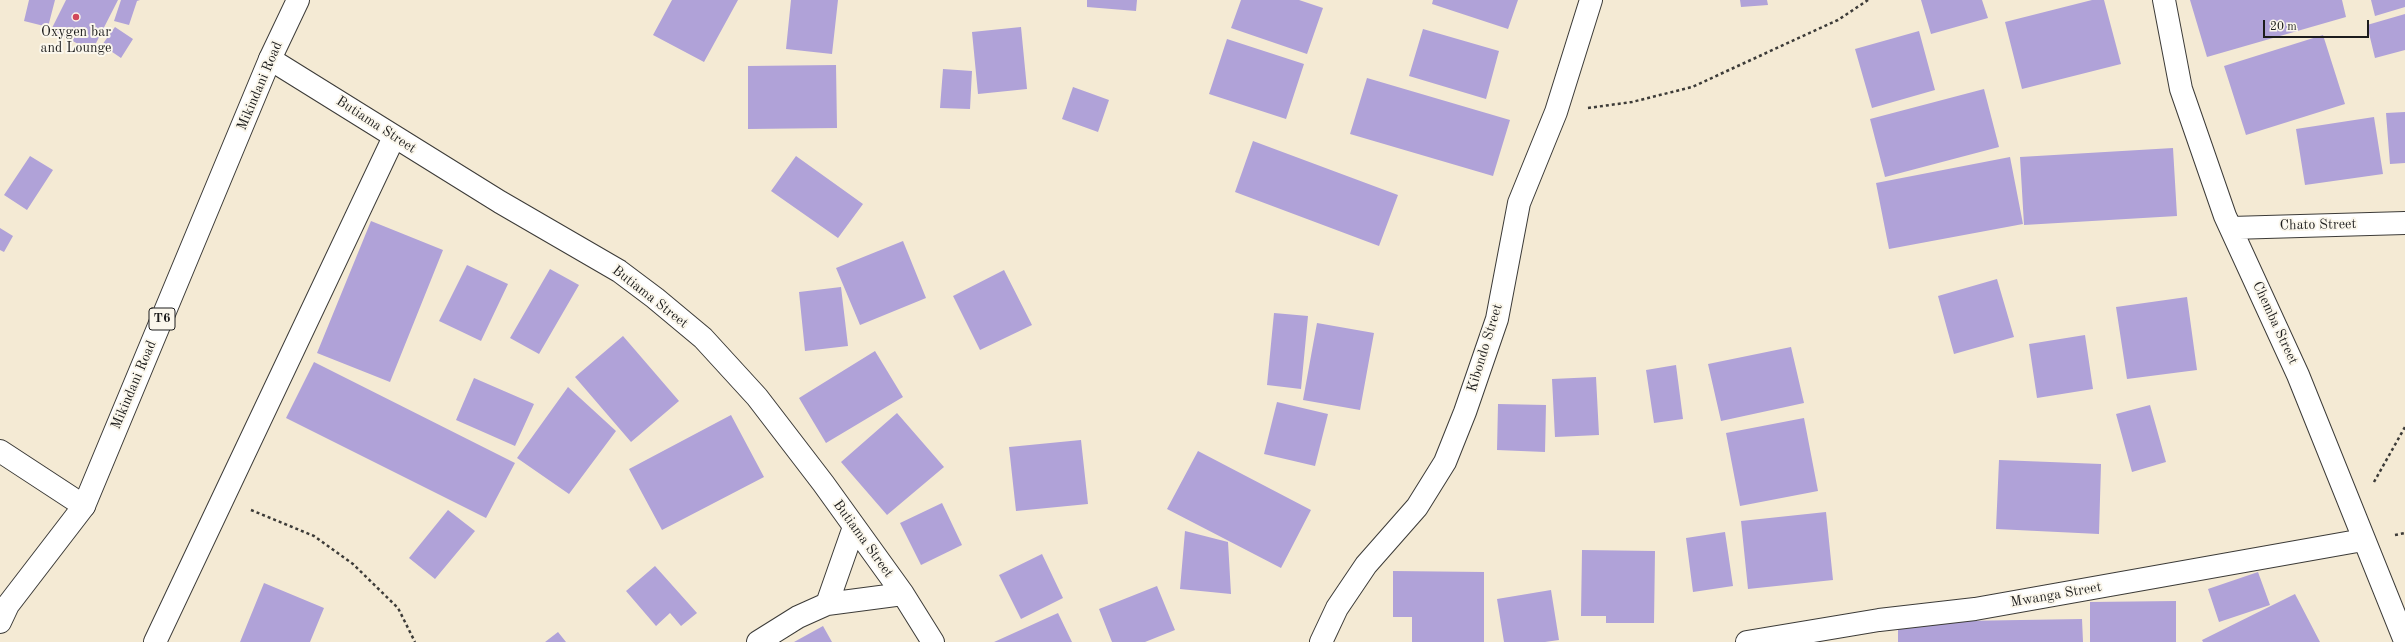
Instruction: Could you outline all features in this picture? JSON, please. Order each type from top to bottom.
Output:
[{"type":"main road","name":"Mikindani Road","points":[[0,622],[8,605],[84,506],[270,59],[298,0]]},
{"type":"main road","name":"Kibondo Street","points":[[1321,642],[1338,608],[1366,565],[1417,507],[1445,462],[1465,412],[1496,318],[1519,203],[1556,112],[1591,0]]},
{"type":"main road","name":"Chemba Street","points":[[2164,0],[2181,89],[2224,216],[2231,228],[2298,375],[2363,540],[2405,641]]},
{"type":"main road","name":"Butiama Street","points":[[270,59],[323,90],[394,137],[619,271],[655,298],[703,338],[757,397],[903,594],[933,642]]},
{"type":"main road","points":[[155,642],[394,137]]},
{"type":"main road","name":"Chato Street","points":[[2231,228],[2405,223]]},
{"type":"main road","points":[[0,451],[84,506]]},
{"type":"main road","points":[[827,604],[854,527]]},
{"type":"main road","name":"Mwanga Street","points":[[1747,642],[1878,620],[1976,609],[2363,540]]},
{"type":"main road","points":[[758,642],[798,617],[827,604],[903,594]]},
{"type":"path","points":[[1556,112],[1632,102],[1692,87],[1838,20],[1868,0]]},
{"type":"path","points":[[2354,516],[2405,427]]},
{"type":"path","points":[[223,498],[314,536],[353,564],[398,608],[415,642]]},
{"type":"building","points":[[29,0],[55,0],[48,27],[24,21]]},
{"type":"building","points":[[66,0],[118,0],[92,51],[51,30]]},
{"type":"building","points":[[121,0],[140,0],[137,1],[129,25],[114,21]]},
{"type":"building","points":[[672,0],[738,0],[704,62],[653,35]]},
{"type":"building","points":[[791,0],[838,0],[832,54],[786,49]]},
{"type":"building","points":[[1087,0],[1137,0],[1136,11],[1087,7]]},
{"type":"building","points":[[1241,0],[1299,0],[1323,8],[1307,54],[1231,28]]},
{"type":"building","points":[[1433,0],[1518,0],[1508,29],[1432,4]]},
{"type":"building","points":[[1740,0],[1767,0],[1768,5],[1741,7]]},
{"type":"building","points":[[1921,0],[1982,0],[1988,18],[1931,34]]},
{"type":"building","points":[[2092,0],[2104,0],[2121,64],[2022,89],[2005,22]]},
{"type":"building","points":[[2190,0],[2342,0],[2346,17],[2207,57]]},
{"type":"building","points":[[2371,0],[2405,0],[2405,7],[2375,16]]},
{"type":"building","points":[[2405,14],[2405,50],[2375,58],[2367,25]]},
{"type":"building","points":[[115,27],[133,39],[121,58],[102,45]]},
{"type":"building","points":[[1021,27],[1027,89],[978,94],[972,32]]},
{"type":"building","points":[[1423,29],[1499,51],[1486,99],[1409,76]]},
{"type":"building","points":[[1919,31],[1935,90],[1872,108],[1855,49]]},
{"type":"building","points":[[2323,35],[2345,104],[2246,135],[2224,66]]},
{"type":"building","points":[[1227,39],[1304,64],[1286,119],[1209,94]]},
{"type":"building","points":[[836,65],[837,128],[748,129],[748,66]]},
{"type":"building","points":[[943,69],[972,71],[970,109],[940,108]]},
{"type":"building","points":[[1367,78],[1510,120],[1493,176],[1350,134]]},
{"type":"building","points":[[1073,87],[1109,100],[1098,132],[1062,119]]},
{"type":"building","points":[[1984,89],[1999,147],[1885,177],[1870,119]]},
{"type":"building","points":[[2405,112],[2405,163],[2390,164],[2386,113]]},
{"type":"building","points":[[2374,117],[2383,174],[2305,185],[2296,129]]},
{"type":"building","points":[[1253,141],[1398,195],[1379,246],[1235,192]]},
{"type":"building","points":[[2173,148],[2177,216],[2024,225],[2020,157]]},
{"type":"building","points":[[30,156],[53,170],[27,210],[4,195]]},
{"type":"building","points":[[796,156],[863,204],[838,238],[771,191]]},
{"type":"building","points":[[2010,157],[2023,224],[1889,249],[1876,183]]},
{"type":"building","points":[[371,221],[443,250],[390,382],[317,353]]},
{"type":"building","points":[[0,228],[13,236],[4,252],[0,250]]},
{"type":"building","points":[[903,241],[926,298],[860,325],[836,268]]},
{"type":"building","points":[[467,265],[508,284],[481,341],[439,321]]},
{"type":"building","points":[[550,269],[579,285],[539,354],[510,338]]},
{"type":"building","points":[[1004,270],[1032,325],[980,350],[953,296]]},
{"type":"building","points":[[1997,279],[2014,337],[1954,354],[1938,296]]},
{"type":"building","points":[[841,287],[848,346],[805,351],[799,292]]},
{"type":"building","points":[[2187,297],[2197,370],[2127,379],[2116,307]]},
{"type":"building","points":[[1274,313],[1308,316],[1301,389],[1267,385]]},
{"type":"building","points":[[1317,323],[1374,333],[1360,410],[1303,400]]},
{"type":"building","points":[[2085,335],[2093,389],[2037,398],[2029,344]]},
{"type":"building","points":[[623,336],[679,401],[631,442],[575,377]]},
{"type":"building","points":[[1791,347],[1804,403],[1721,421],[1708,364]]},
{"type":"building","points":[[875,351],[903,397],[826,443],[799,398]]},
{"type":"building","points":[[314,362],[515,463],[486,518],[286,418]]},
{"type":"building","points":[[1676,365],[1683,419],[1654,423],[1646,370]]},
{"type":"building","points":[[1596,377],[1599,435],[1555,437],[1552,379]]},
{"type":"building","points":[[474,378],[534,404],[515,446],[456,420]]},
{"type":"building","points":[[568,387],[616,431],[569,494],[517,458]]},
{"type":"building","points":[[1277,402],[1328,414],[1315,466],[1264,454]]},
{"type":"building","points":[[1498,404],[1546,405],[1545,452],[1497,450]]},
{"type":"building","points":[[2150,405],[2166,462],[2132,472],[2116,414]]},
{"type":"building","points":[[897,413],[944,467],[887,515],[841,462]]},
{"type":"building","points":[[731,415],[764,477],[662,530],[629,469]]},
{"type":"building","points":[[1804,418],[1818,491],[1740,506],[1726,433]]},
{"type":"building","points":[[1081,440],[1088,504],[1016,511],[1009,447]]},
{"type":"building","points":[[1198,451],[1311,510],[1281,568],[1167,509]]},
{"type":"building","points":[[1999,460],[2101,464],[2099,534],[1996,529]]},
{"type":"building","points":[[942,503],[962,545],[921,565],[900,523]]},
{"type":"building","points":[[448,510],[475,531],[435,579],[409,558]]},
{"type":"building","points":[[1826,512],[1833,580],[1748,589],[1741,521]]},
{"type":"building","points":[[1185,531],[1228,542],[1231,594],[1180,589]]},
{"type":"building","points":[[1725,532],[1733,586],[1693,592],[1686,538]]},
{"type":"building","points":[[1582,550],[1655,551],[1654,623],[1606,623],[1606,616],[1581,616]]},
{"type":"building","points":[[1042,554],[1063,598],[1021,619],[999,575]]},
{"type":"building","points":[[655,566],[697,613],[681,626],[670,613],[656,626],[626,591]]},
{"type":"building","points":[[1393,571],[1484,572],[1484,642],[1412,642],[1412,617],[1393,617]]},
{"type":"building","points":[[2258,572],[2270,605],[2219,622],[2208,589]]},
{"type":"building","points":[[264,583],[324,608],[310,642],[240,642]]},
{"type":"building","points":[[1157,586],[1175,630],[1145,642],[1112,642],[1099,609]]},
{"type":"building","points":[[1551,590],[1559,640],[1545,642],[1504,642],[1497,599]]},
{"type":"building","points":[[2295,594],[2320,642],[2203,642],[2202,640]]},
{"type":"building","points":[[2176,601],[2176,642],[2090,642],[2090,602]]},
{"type":"building","points":[[1058,613],[1072,642],[994,642]]},
{"type":"building","points":[[2082,619],[2083,642],[1898,642],[1898,622]]},
{"type":"building","points":[[823,626],[832,642],[794,642]]},
{"type":"building","points":[[558,632],[566,642],[545,642]]},
{"type":"place","name":"Oxygen bar and Lounge","points":[[76,17]]}]
